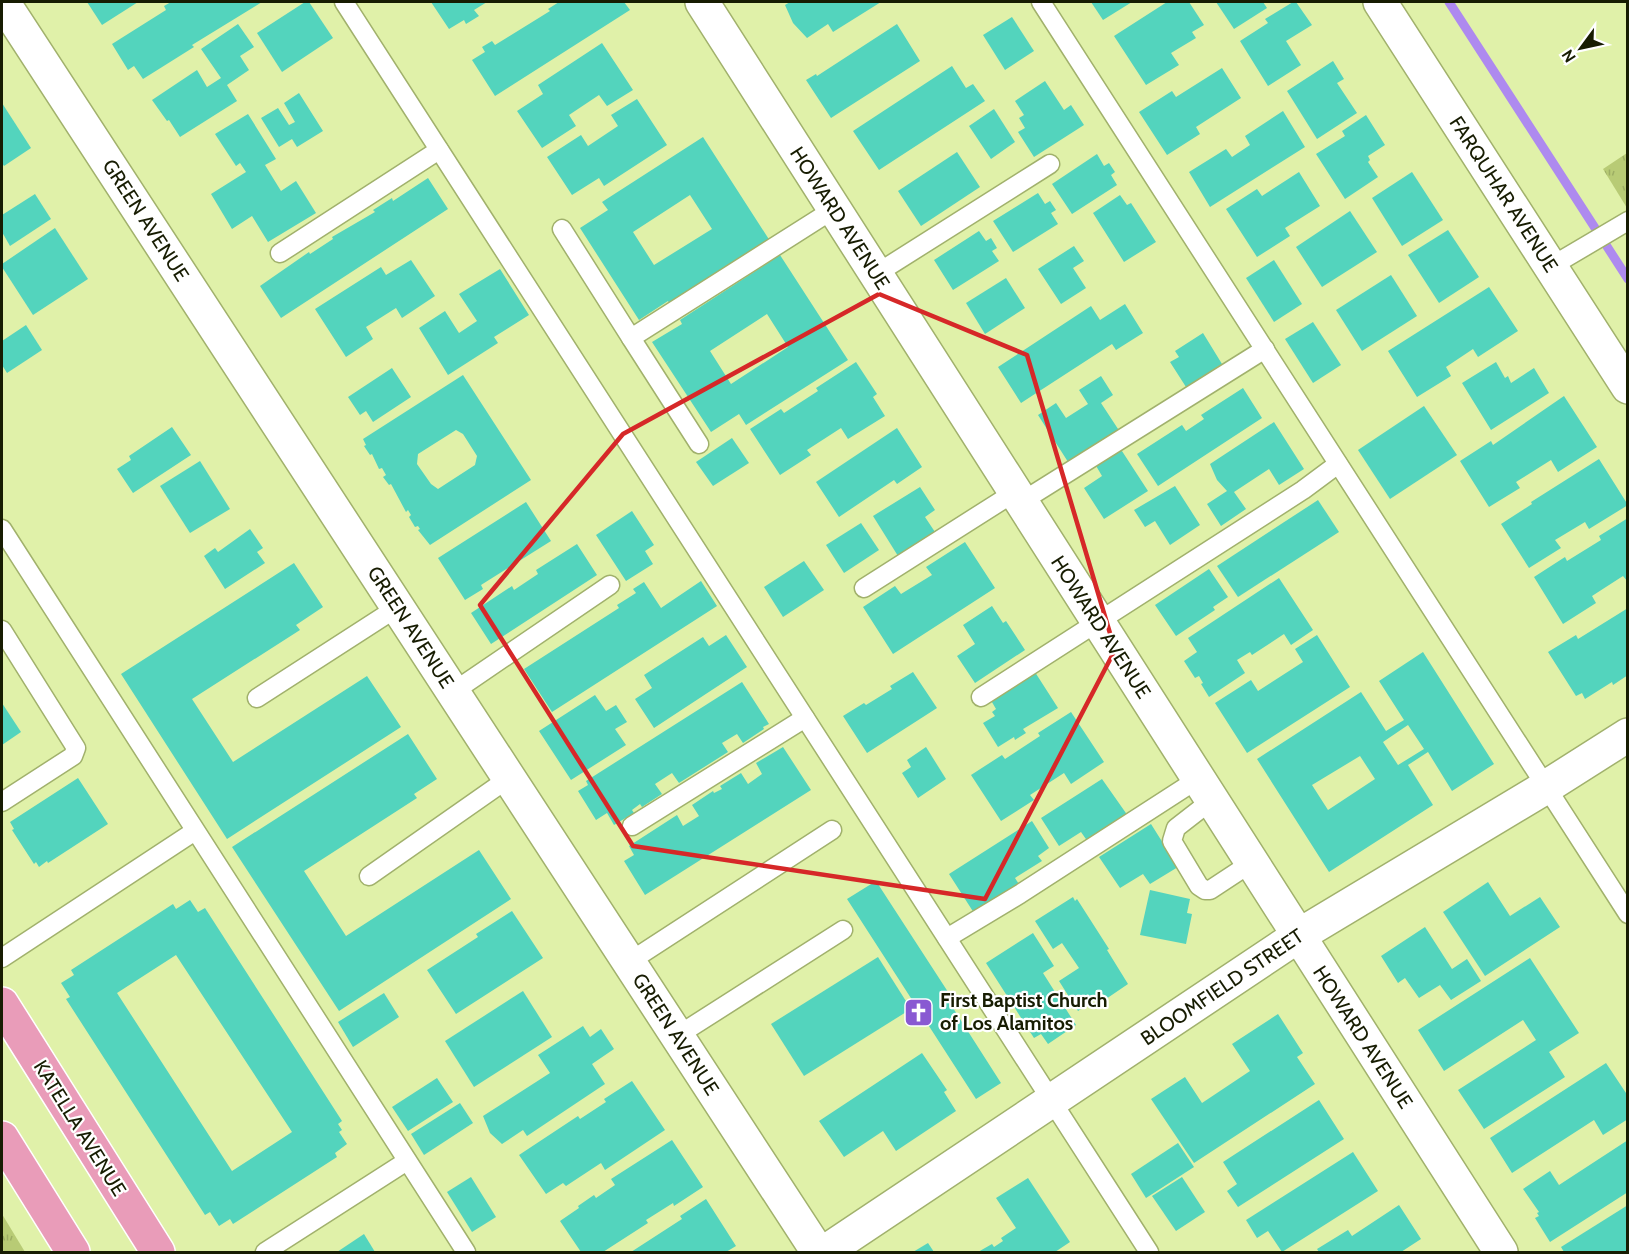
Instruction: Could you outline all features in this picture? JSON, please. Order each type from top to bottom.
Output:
[{"type":"main road","name":"KATELLA AVENUE","points":[[2,1004],[158,1252]]},
{"type":"main road","points":[[2,1138],[74,1252]]},
{"type":"street","name":"GREEN AVENUE","points":[[3,2],[818,1252]]},
{"type":"street","name":"HOWARD AVENUE","points":[[702,2],[1502,1252]]},
{"type":"street","name":"FARQUHAR AVENUE","points":[[1380,2],[1628,387]]},
{"type":"street","name":"BLOOMFIELD STREET","points":[[825,1252],[1298,936],[1628,735]]},
{"type":"lane","points":[[344,2],[1149,1252]]},
{"type":"lane","points":[[1041,2],[1628,914]]},
{"type":"lane","points":[[280,253],[439,150]]},
{"type":"lane","points":[[876,274],[1050,164]]},
{"type":"lane","points":[[632,338],[834,209]]},
{"type":"lane","points":[[1550,267],[1628,221]]},
{"type":"lane","points":[[562,229],[699,444]]},
{"type":"lane","points":[[864,588],[1265,349]]},
{"type":"lane","points":[[981,697],[1338,465]]},
{"type":"lane","points":[[2,529],[466,1252]]},
{"type":"lane","points":[[453,692],[610,585]]},
{"type":"lane","points":[[257,698],[398,607]]},
{"type":"lane","points":[[2,630],[76,747],[73,756],[2,802]]},
{"type":"lane","points":[[632,826],[805,718]]},
{"type":"lane","points":[[369,876],[509,778]]},
{"type":"lane","points":[[947,938],[1049,876],[1205,789]]},
{"type":"lane","points":[[1205,789],[1176,828],[1172,841],[1199,886],[1210,890],[1251,863]]},
{"type":"lane","points":[[629,962],[832,830]]},
{"type":"lane","points":[[2,958],[195,831]]},
{"type":"lane","points":[[677,1036],[843,930]]},
{"type":"lane","points":[[265,1252],[407,1161]]},
{"type":"highlighted area","points":[[879,294],[1027,355],[1115,650],[985,899],[633,846],[480,605],[623,434]]},
{"type":"green space","points":[[1627,153],[1627,208],[1603,169]]},
{"type":"green space","points":[[2,1214],[25,1252],[2,1252]]},
{"type":"building","points":[[87,2],[138,2],[102,25]]},
{"type":"building","points":[[171,2],[262,2],[192,45],[194,47],[143,79],[134,66],[128,70],[112,44],[166,10],[164,6]]},
{"type":"building","points":[[305,2],[309,2],[333,38],[282,72],[257,33]]},
{"type":"building","points":[[431,2],[487,2],[474,10],[479,16],[466,24],[464,20],[449,29]]},
{"type":"building","points":[[559,2],[624,2],[630,10],[495,96],[472,60],[485,52],[482,47],[492,41],[495,45],[550,11],[548,9]]},
{"type":"building","points":[[790,2],[881,2],[833,32],[828,24],[807,38],[793,23],[785,5]]},
{"type":"building","points":[[1091,2],[1132,2],[1103,20]]},
{"type":"building","points":[[1167,2],[1189,2],[1204,25],[1192,32],[1196,38],[1171,53],[1179,65],[1146,85],[1114,36]]},
{"type":"building","points":[[1216,2],[1263,2],[1267,8],[1234,29]]},
{"type":"building","points":[[1296,2],[1312,25],[1286,41],[1301,65],[1268,86],[1240,41],[1268,23],[1265,19]]},
{"type":"building","points":[[1012,17],[1034,51],[1005,70],[983,35]]},
{"type":"building","points":[[238,24],[254,47],[240,56],[249,70],[227,85],[237,101],[180,137],[152,100],[197,70],[207,87],[221,78],[201,49]]},
{"type":"building","points":[[897,24],[920,61],[831,118],[806,80],[816,74],[817,76]]},
{"type":"building","points":[[602,43],[633,90],[607,106],[599,95],[569,115],[576,126],[542,148],[517,111],[543,94],[538,85]]},
{"type":"building","points":[[1333,61],[1344,79],[1337,83],[1357,113],[1317,139],[1287,91]]},
{"type":"building","points":[[952,66],[966,88],[973,84],[985,101],[879,170],[853,131]]},
{"type":"building","points":[[1222,68],[1241,98],[1196,127],[1200,134],[1167,155],[1139,112],[1172,91],[1176,97]]},
{"type":"building","points":[[1045,81],[1064,110],[1071,105],[1084,125],[1034,157],[1018,132],[1025,128],[1019,118],[1024,115],[1015,101]]},
{"type":"building","points":[[299,93],[323,131],[297,147],[292,139],[279,147],[261,118],[278,108],[289,125],[295,122],[284,103]]},
{"type":"building","points":[[637,99],[667,145],[604,186],[599,178],[572,195],[547,157],[581,135],[588,146],[618,126],[611,115]]},
{"type":"building","points":[[2,103],[31,148],[4,166],[2,163]]},
{"type":"building","points":[[994,109],[1015,142],[991,159],[969,126]]},
{"type":"building","points":[[1283,111],[1305,147],[1210,207],[1189,172],[1226,149],[1232,157],[1250,145],[1245,136]]},
{"type":"building","points":[[248,114],[276,159],[265,165],[281,191],[296,181],[316,213],[268,242],[252,216],[232,229],[211,194],[246,172],[240,163],[236,166],[215,134]]},
{"type":"building","points":[[1366,115],[1385,145],[1368,156],[1370,160],[1368,162],[1378,177],[1345,199],[1316,154],[1345,136],[1342,131]]},
{"type":"building","points":[[703,137],[770,241],[670,305],[668,301],[639,320],[580,228],[608,210],[602,202]],"holes":[[[690,195],[712,229],[654,265],[633,232]]]},
{"type":"building","points":[[957,152],[980,187],[921,226],[898,191]]},
{"type":"building","points":[[1097,154],[1104,166],[1109,163],[1115,172],[1111,175],[1117,185],[1072,214],[1052,184]]},
{"type":"building","points":[[1299,172],[1320,206],[1285,228],[1290,236],[1257,257],[1226,209],[1257,189],[1262,196]]},
{"type":"building","points":[[1412,172],[1443,220],[1402,246],[1372,198]]},
{"type":"building","points":[[428,178],[448,209],[281,318],[260,286],[309,252],[310,254],[333,239],[332,237],[375,212],[373,210],[392,198],[393,201]]},
{"type":"building","points":[[1038,193],[1045,204],[1050,201],[1056,210],[1051,213],[1058,224],[1013,252],[993,221]]},
{"type":"building","points":[[35,194],[51,219],[10,246],[2,232],[2,215]]},
{"type":"building","points":[[1120,195],[1127,205],[1131,203],[1156,242],[1124,262],[1093,213]]},
{"type":"building","points":[[1350,211],[1377,252],[1322,287],[1296,247]]},
{"type":"building","points":[[55,228],[88,279],[33,315],[2,264]]},
{"type":"building","points":[[1448,230],[1479,277],[1439,303],[1408,255]]},
{"type":"building","points":[[979,231],[986,241],[991,238],[997,248],[992,251],[999,261],[953,290],[934,260]]},
{"type":"building","points":[[1074,246],[1084,261],[1073,268],[1086,288],[1061,304],[1038,269]]},
{"type":"building","points":[[780,255],[848,360],[746,425],[739,414],[711,432],[652,342],[682,324],[680,320]],"holes":[[[767,314],[788,347],[731,384],[710,351]]]},
{"type":"building","points":[[411,260],[435,296],[402,318],[396,308],[366,327],[373,339],[346,357],[315,309],[381,267],[386,275]]},
{"type":"building","points":[[1274,260],[1302,304],[1274,322],[1246,278]]},
{"type":"building","points":[[500,269],[529,315],[494,337],[498,343],[448,375],[419,328],[445,311],[459,333],[477,321],[459,294]]},
{"type":"building","points":[[1391,275],[1417,316],[1362,351],[1336,310]]},
{"type":"building","points":[[1006,278],[1025,308],[985,334],[966,303]]},
{"type":"building","points":[[1489,287],[1518,331],[1478,357],[1473,349],[1446,367],[1451,376],[1417,397],[1388,351]]},
{"type":"building","points":[[1125,304],[1143,333],[1116,350],[1112,344],[1021,403],[998,367],[1091,306],[1100,320]]},
{"type":"building","points":[[1313,322],[1341,365],[1313,383],[1285,339]]},
{"type":"building","points":[[26,325],[42,350],[7,373],[2,365],[2,341]]},
{"type":"building","points":[[1203,333],[1222,364],[1186,387],[1170,362],[1179,357],[1175,351]]},
{"type":"building","points":[[856,362],[877,394],[873,397],[885,416],[848,439],[841,428],[807,450],[811,455],[780,475],[750,429],[781,409],[784,413],[818,391],[816,388]]},
{"type":"building","points":[[1496,362],[1505,378],[1508,376],[1511,383],[1534,368],[1549,393],[1491,430],[1462,383]]},
{"type":"building","points":[[392,368],[411,397],[373,422],[366,411],[360,415],[348,397]]},
{"type":"building","points":[[463,375],[531,480],[430,545],[418,530],[420,529],[418,526],[415,527],[409,517],[411,515],[408,510],[406,512],[391,484],[389,485],[383,477],[386,475],[382,468],[379,469],[372,454],[370,455],[364,446],[366,445],[363,439]],"holes":[[[456,430],[463,434],[477,456],[475,465],[438,489],[431,484],[417,464],[418,454]]]},
{"type":"building","points":[[1101,376],[1113,395],[1101,403],[1120,432],[1070,465],[1038,415],[1056,403],[1066,418],[1088,404],[1079,390]]},
{"type":"building","points":[[1243,388],[1262,418],[1158,486],[1137,454],[1182,425],[1186,431],[1204,419],[1201,415]]},
{"type":"building","points":[[1564,396],[1597,447],[1558,472],[1551,460],[1516,482],[1520,488],[1489,507],[1460,461],[1491,441],[1493,445]]},
{"type":"building","points":[[1424,406],[1457,455],[1390,499],[1358,450]]},
{"type":"building","points":[[1274,422],[1304,469],[1279,485],[1269,469],[1234,492],[1246,509],[1221,526],[1207,504],[1227,491],[1217,480],[1210,464]]},
{"type":"building","points":[[172,427],[191,455],[133,493],[117,469],[131,460],[129,456]]},
{"type":"building","points":[[897,428],[922,467],[897,484],[894,480],[839,517],[816,482]]},
{"type":"building","points":[[732,438],[749,463],[713,486],[696,462]]},
{"type":"building","points":[[1120,448],[1148,491],[1104,519],[1084,488],[1102,476],[1095,464]]},
{"type":"building","points":[[1599,459],[1628,505],[1589,529],[1585,522],[1555,540],[1561,548],[1529,568],[1501,524]]},
{"type":"building","points":[[200,461],[230,509],[190,533],[160,486]]},
{"type":"building","points":[[1175,486],[1200,525],[1170,545],[1155,521],[1145,527],[1134,510]]},
{"type":"building","points":[[920,487],[935,510],[925,517],[935,532],[898,556],[873,516]]},
{"type":"building","points":[[1318,500],[1339,532],[1238,597],[1217,566]]},
{"type":"building","points":[[526,502],[551,541],[481,585],[483,589],[465,600],[438,558]]},
{"type":"building","points":[[632,511],[654,545],[645,551],[653,564],[626,581],[596,535]]},
{"type":"building","points":[[1628,518],[1628,582],[1623,576],[1592,596],[1596,603],[1563,624],[1534,577],[1565,557],[1567,561],[1601,540],[1599,536]]},
{"type":"building","points":[[861,523],[879,550],[844,573],[826,545]]},
{"type":"building","points":[[250,529],[263,548],[257,552],[265,563],[225,589],[204,556],[215,548],[218,552]]},
{"type":"building","points":[[965,542],[995,588],[893,654],[863,607],[895,586],[901,594],[932,575],[926,567]]},
{"type":"building","points":[[577,544],[597,575],[491,644],[471,613],[512,586],[514,590],[538,574],[536,570]]},
{"type":"building","points":[[804,561],[824,590],[783,617],[764,587]]},
{"type":"building","points":[[294,563],[323,607],[296,625],[300,630],[192,699],[233,762],[367,676],[401,727],[227,839],[121,674]]},
{"type":"building","points":[[1209,569],[1228,597],[1213,607],[1215,610],[1176,636],[1155,605]]},
{"type":"building","points":[[1279,578],[1313,630],[1291,645],[1284,634],[1252,655],[1250,652],[1237,660],[1245,673],[1209,697],[1199,676],[1195,678],[1184,661],[1197,652],[1188,638]]},
{"type":"building","points":[[701,581],[717,606],[552,712],[524,669],[619,608],[617,605],[636,593],[633,589],[644,582],[661,608]]},
{"type":"building","points":[[992,606],[1003,623],[1006,621],[1025,650],[975,683],[957,656],[975,644],[963,625]]},
{"type":"building","points":[[1628,608],[1628,675],[1585,699],[1582,693],[1576,696],[1548,652],[1576,635],[1578,639]]},
{"type":"building","points":[[726,635],[747,667],[654,728],[635,699],[652,688],[644,675],[703,637],[709,646]]},
{"type":"building","points":[[1317,635],[1350,687],[1247,753],[1215,703],[1251,680],[1258,691],[1303,662],[1295,649]]},
{"type":"building","points":[[1423,652],[1494,764],[1452,791],[1428,752],[1408,765],[1433,805],[1329,872],[1257,759],[1361,692],[1386,731],[1404,720],[1379,681]],"holes":[[[1408,725],[1424,749],[1398,765],[1383,742]],[[1360,756],[1375,779],[1328,810],[1312,785]]]},
{"type":"building","points":[[1033,669],[1058,708],[1023,729],[1026,733],[998,747],[983,723],[995,716],[992,712],[996,709],[989,697]]},
{"type":"building","points":[[913,672],[937,708],[867,753],[843,716],[892,689],[890,686]]},
{"type":"building","points":[[742,682],[769,724],[763,727],[764,729],[743,743],[737,734],[722,743],[728,752],[679,783],[672,773],[655,784],[662,794],[642,807],[640,804],[632,810],[634,813],[614,825],[607,813],[596,820],[578,791],[588,785],[586,781]]},
{"type":"building","points":[[595,695],[606,711],[616,705],[627,722],[615,729],[626,745],[571,780],[539,731]]},
{"type":"building","points":[[2,703],[21,732],[2,745]]},
{"type":"building","points":[[1071,712],[1104,762],[1071,784],[1064,773],[1030,795],[1034,800],[1001,821],[971,775],[1002,755],[1005,759],[1040,736],[1038,733]]},
{"type":"building","points":[[408,734],[437,779],[414,794],[417,798],[304,871],[346,936],[479,850],[511,899],[339,1011],[232,847]]},
{"type":"building","points":[[783,747],[811,790],[645,895],[624,861],[634,855],[629,846],[677,815],[683,826],[699,816],[692,805],[713,791],[714,793],[722,789],[720,786],[741,773],[748,784],[762,774],[756,763]]},
{"type":"building","points":[[926,747],[946,779],[918,798],[902,773],[911,767],[907,760]]},
{"type":"building","points":[[78,778],[108,824],[39,867],[36,862],[34,864],[12,830],[14,829],[10,822]]},
{"type":"building","points":[[1102,779],[1128,816],[1088,842],[1081,832],[1059,846],[1041,818]]},
{"type":"building","points":[[1032,821],[1049,848],[1038,856],[1042,861],[1015,878],[1022,889],[974,913],[949,874]]},
{"type":"building","points":[[1151,824],[1178,867],[1150,884],[1143,874],[1120,888],[1099,857]]},
{"type":"building","points":[[876,881],[950,995],[946,997],[1001,1083],[976,1099],[847,899]]},
{"type":"building","points":[[1488,882],[1510,916],[1540,897],[1560,927],[1485,976],[1443,912]]},
{"type":"building","points":[[1150,890],[1190,899],[1187,913],[1192,914],[1186,944],[1140,935]]},
{"type":"building","points":[[1073,897],[1075,901],[1077,899],[1109,949],[1107,950],[1128,984],[1106,999],[1103,994],[1078,1011],[1059,981],[1079,968],[1062,943],[1053,949],[1035,921]]},
{"type":"building","points":[[190,900],[198,912],[205,908],[342,1121],[338,1124],[342,1130],[339,1132],[347,1144],[335,1153],[337,1157],[233,1224],[230,1219],[219,1226],[210,1212],[205,1215],[66,999],[70,997],[61,983],[74,975],[71,970],[173,904],[176,909]],"holes":[[[176,955],[292,1132],[232,1171],[117,993]]]},
{"type":"building","points":[[512,911],[543,958],[456,1014],[427,970],[478,937],[476,934]]},
{"type":"building","points":[[1425,927],[1452,969],[1467,959],[1481,981],[1451,1000],[1440,985],[1419,998],[1405,978],[1398,983],[1381,956]]},
{"type":"building","points":[[1033,933],[1054,966],[1043,973],[1076,1025],[1048,1044],[1041,1034],[1034,1038],[986,963]]},
{"type":"building","points":[[878,957],[911,1009],[804,1076],[771,1024]]},
{"type":"building","points":[[1530,958],[1579,1033],[1549,1052],[1565,1077],[1484,1129],[1458,1090],[1536,1040],[1523,1020],[1444,1071],[1418,1030]]},
{"type":"building","points":[[523,991],[552,1037],[474,1087],[445,1041]]},
{"type":"building","points":[[384,993],[399,1017],[353,1047],[338,1022]]},
{"type":"building","points":[[1278,1014],[1303,1053],[1297,1057],[1315,1084],[1194,1163],[1151,1099],[1185,1077],[1202,1103],[1250,1071],[1232,1044]]},
{"type":"building","points":[[583,1026],[590,1037],[601,1029],[614,1049],[592,1064],[605,1084],[527,1136],[523,1130],[502,1144],[490,1133],[483,1116],[550,1073],[538,1055]]},
{"type":"building","points":[[922,1053],[947,1090],[944,1092],[956,1111],[896,1151],[883,1131],[844,1157],[819,1121]]},
{"type":"building","points":[[1606,1063],[1628,1096],[1628,1119],[1603,1135],[1594,1120],[1512,1173],[1490,1138]]},
{"type":"building","points":[[437,1078],[453,1102],[408,1131],[392,1107]]},
{"type":"building","points":[[632,1081],[665,1130],[605,1170],[601,1163],[566,1186],[563,1183],[546,1194],[519,1155],[578,1116],[580,1119],[606,1102],[604,1099]]},
{"type":"building","points":[[1319,1100],[1344,1139],[1238,1207],[1227,1191],[1237,1184],[1223,1162]]},
{"type":"building","points":[[460,1103],[473,1123],[424,1155],[411,1134]]},
{"type":"building","points":[[672,1140],[703,1187],[674,1206],[673,1203],[646,1220],[648,1223],[603,1252],[581,1252],[560,1221],[594,1195],[596,1198],[615,1185],[611,1179]]},
{"type":"building","points":[[1628,1140],[1628,1192],[1550,1242],[1535,1218],[1539,1216],[1537,1213],[1539,1212],[1523,1189],[1550,1171],[1559,1185]]},
{"type":"building","points":[[1178,1143],[1194,1167],[1146,1198],[1131,1174]]},
{"type":"building","points":[[1353,1152],[1378,1191],[1282,1252],[1268,1231],[1257,1238],[1246,1220]]},
{"type":"building","points":[[471,1177],[496,1217],[472,1232],[447,1192]]},
{"type":"building","points":[[1182,1177],[1205,1212],[1176,1231],[1152,1196]]},
{"type":"building","points":[[1028,1178],[1070,1242],[1055,1252],[978,1252],[992,1244],[994,1247],[1003,1241],[1001,1238],[1016,1228],[996,1198]]},
{"type":"building","points":[[706,1199],[736,1246],[726,1252],[631,1252],[682,1219],[680,1216]]},
{"type":"building","points":[[1399,1205],[1421,1239],[1401,1252],[1319,1252],[1317,1249],[1348,1230],[1352,1236]]},
{"type":"building","points":[[1628,1205],[1628,1252],[1564,1252],[1561,1247]]},
{"type":"building","points":[[364,1234],[375,1252],[337,1252]]},
{"type":"building","points":[[928,1243],[934,1252],[913,1252]]},
{"type":"waterway","points":[[1449,2],[1628,279]]},
{"type":"place","name":"First Baptist Church of Los Alamitos","points":[[919,1012]]}]
